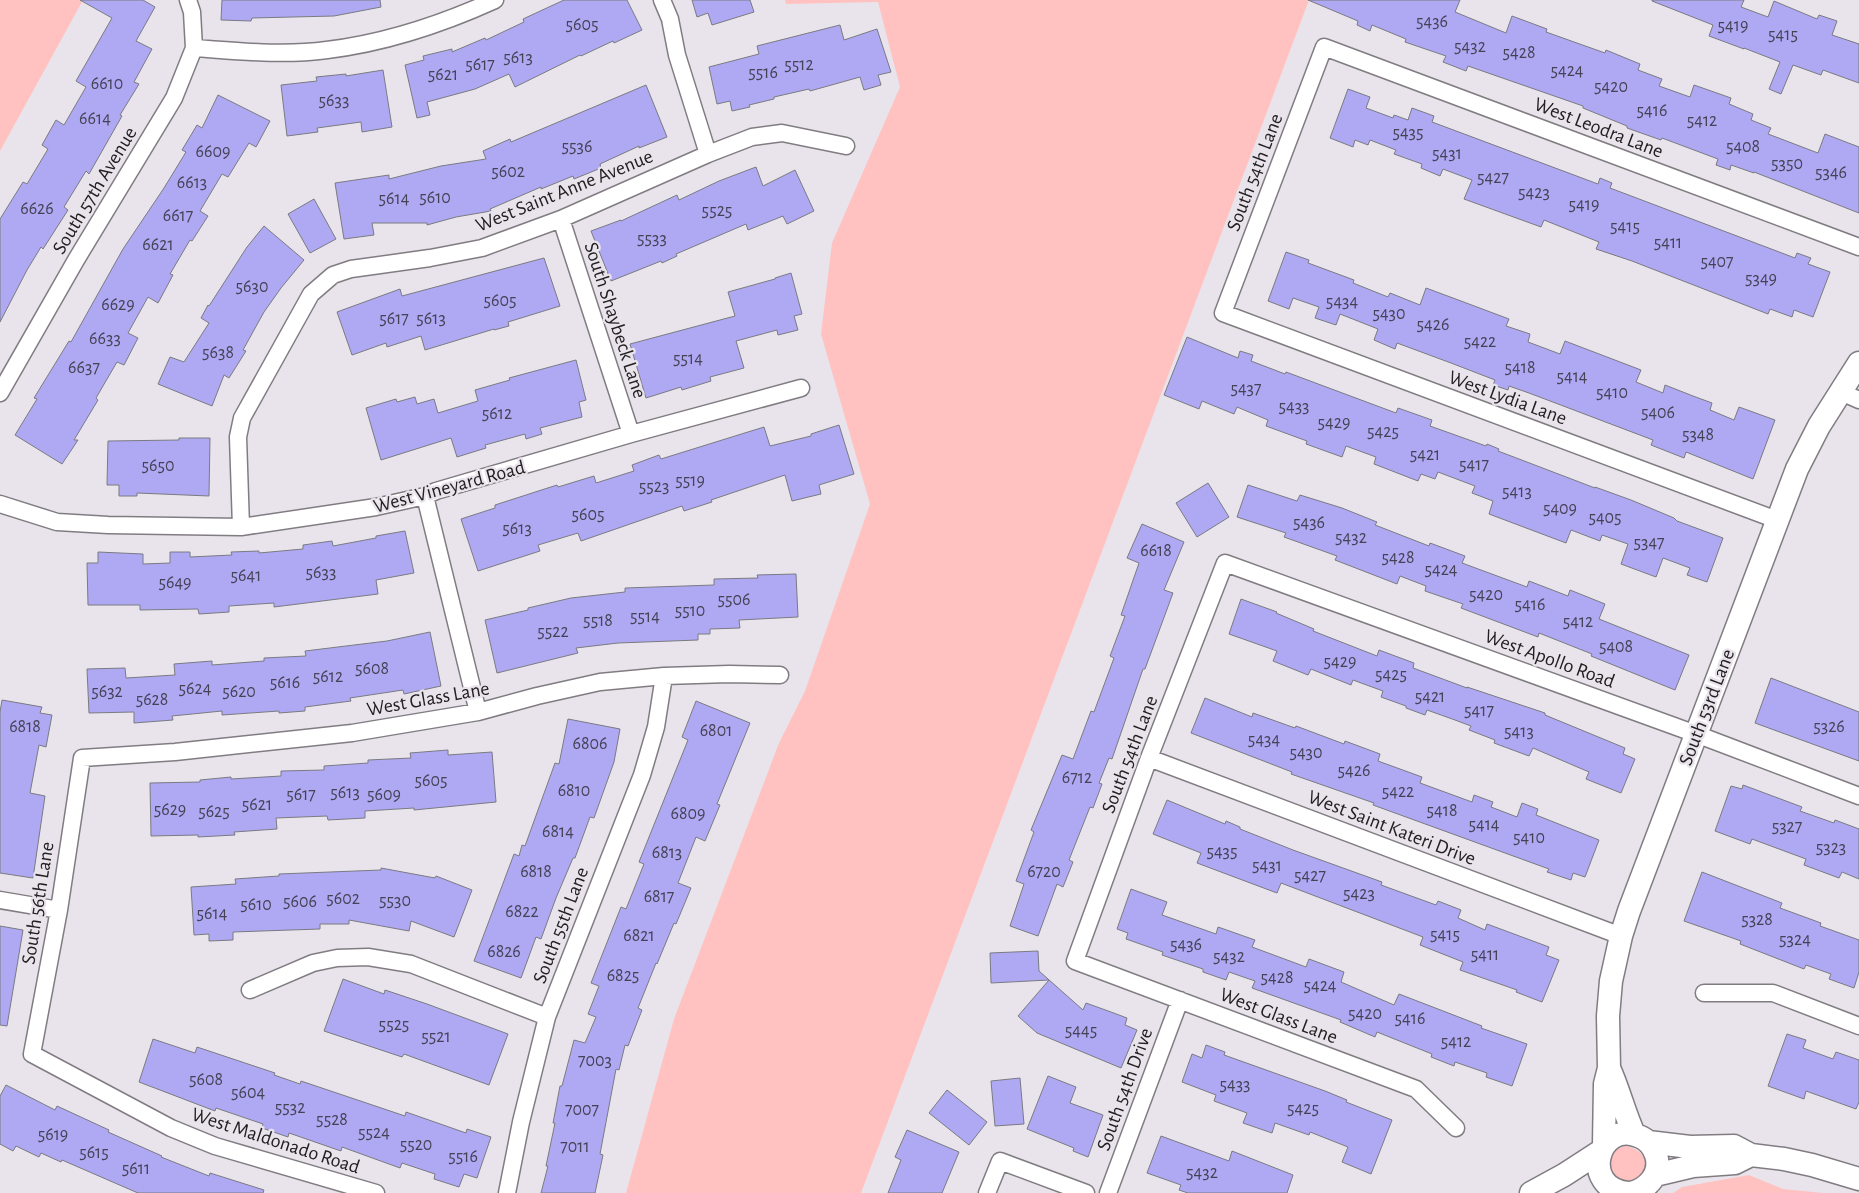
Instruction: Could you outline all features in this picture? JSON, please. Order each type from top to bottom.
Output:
[{"type":"street","name":"South 57th Avenue","points":[[0,393],[76,260],[174,98],[194,48],[192,12],[188,0]]},
{"type":"street","points":[[194,48],[278,53],[326,51],[380,41],[432,26],[494,0]]},
{"type":"street","points":[[662,0],[670,20],[677,54],[708,154]]},
{"type":"street","name":"West Leodra Lane","points":[[1324,47],[1859,247]]},
{"type":"street","name":"South 54th Lane","points":[[1223,313],[1324,47]]},
{"type":"street","name":"West Saint Anne Avenue","points":[[241,527],[238,437],[242,418],[311,294],[333,274],[351,269],[430,258],[482,248],[561,219],[708,154],[752,137],[782,133],[846,146]]},
{"type":"street","name":"South Shaybeck Lane","points":[[561,219],[631,434]]},
{"type":"street","name":"West Lydia Lane","points":[[1223,313],[1777,520]]},
{"type":"street","name":"South 53rd Lane","points":[[1609,1068],[1619,1089],[1624,1113],[1641,1138],[1654,1149],[1657,1157],[1655,1175],[1644,1188],[1616,1192],[1606,1184],[1598,1169],[1598,1161],[1603,1148],[1605,1084],[1609,1068],[1610,1000],[1621,936],[1797,469],[1809,444],[1850,396],[1859,363]]},
{"type":"street","name":"West Vineyard Road","points":[[0,504],[57,522],[108,525],[241,527],[376,508],[425,496],[436,491],[631,434],[801,388]]},
{"type":"street","points":[[425,496],[478,712]]},
{"type":"street","name":"South 54th Lane","points":[[1075,961],[1149,758],[1225,563]]},
{"type":"street","name":"West Apollo Road","points":[[1225,563],[1696,734],[1859,796]]},
{"type":"street","name":"West Glass Lane","points":[[82,758],[174,752],[352,733],[478,712],[600,682],[664,676],[780,675]]},
{"type":"street","name":"South 55th Lane","points":[[507,1193],[521,1122],[547,1017],[642,775],[656,727],[664,676]]},
{"type":"street","name":"South 56th Lane","points":[[32,1054],[59,910],[82,758]]},
{"type":"street","name":"West Saint Kateri Drive","points":[[1149,758],[1621,936]]},
{"type":"street","points":[[0,900],[59,910]]},
{"type":"street","points":[[250,990],[313,963],[337,958],[368,957],[411,964],[547,1017]]},
{"type":"street","name":"West Glass Lane","points":[[1075,961],[1416,1089],[1456,1128]]},
{"type":"street","points":[[1704,993],[1773,993],[1859,1026]]},
{"type":"street","name":"South 54th Drive","points":[[1108,1193],[1180,1000]]},
{"type":"street","name":"West Maldonado Road","points":[[32,1054],[171,1128],[215,1146],[376,1193]]},
{"type":"street","points":[[1531,1193],[1564,1176],[1618,1135],[1690,1147],[1734,1146],[1751,1155],[1784,1159],[1859,1179]]},
{"type":"street","points":[[1655,1175],[1693,1166],[1735,1163],[1751,1155]]},
{"type":"street","points":[[987,1193],[1000,1161],[1086,1193]]},
{"type":"shaded area","points":[[0,0],[83,0],[0,151]]},
{"type":"shaded area","points":[[785,0],[1309,0],[861,1193],[626,1193],[674,1019],[779,743],[805,691],[870,504],[821,334],[832,243],[900,87],[878,2],[786,4]]},
{"type":"shaded area","points":[[1625,1146],[1635,1149],[1640,1153],[1644,1157],[1647,1166],[1646,1172],[1641,1178],[1632,1184],[1613,1179],[1609,1163],[1609,1159],[1614,1151]]},
{"type":"shaded area","points":[[1749,1175],[1783,1189],[1823,1193],[1673,1193],[1682,1187]]},
{"type":"building","points":[[80,0],[143,0],[155,7],[136,41],[152,49],[134,82],[139,84],[120,115],[122,116],[89,174],[86,171],[64,207],[68,210],[27,270],[0,322],[0,219],[23,182],[27,184],[48,149],[42,145],[56,120],[64,125],[86,87],[76,81],[112,18]]},
{"type":"building","points":[[222,0],[380,0],[381,7],[334,16],[252,18],[251,21],[221,20]]},
{"type":"building","points":[[564,0],[627,0],[642,30],[614,43],[613,41],[580,55],[515,87],[509,74],[475,89],[427,102],[430,115],[417,118],[405,65],[424,60],[423,56],[452,49],[452,52],[485,38],[486,40],[524,22],[523,19]]},
{"type":"building","points":[[692,0],[750,0],[754,12],[712,25],[708,13],[697,17]]},
{"type":"building","points":[[1308,0],[1460,0],[1455,12],[1506,33],[1512,16],[1547,29],[1546,32],[1605,53],[1606,50],[1640,64],[1638,70],[1662,79],[1659,86],[1690,97],[1694,85],[1731,98],[1729,104],[1753,114],[1751,120],[1771,128],[1768,134],[1818,153],[1825,134],[1859,147],[1859,213],[1754,172],[1731,165],[1730,170],[1716,165],[1718,159],[1662,138],[1661,140],[1627,128],[1627,126],[1583,108],[1583,106],[1468,66],[1466,71],[1443,62],[1446,56],[1405,42],[1406,39],[1372,25],[1370,31],[1357,25],[1358,21]]},
{"type":"building","points":[[1652,0],[1744,0],[1741,7],[1768,17],[1774,1],[1817,19],[1819,15],[1837,21],[1832,35],[1859,44],[1859,83],[1823,70],[1821,75],[1793,65],[1781,94],[1769,89],[1780,62],[1709,36],[1713,25]]},
{"type":"building","points":[[840,25],[844,40],[877,29],[891,72],[878,75],[881,85],[864,90],[860,77],[810,91],[809,89],[774,97],[774,99],[749,105],[750,107],[732,111],[730,101],[717,104],[709,67],[759,54],[757,46]]},
{"type":"building","points":[[383,70],[392,127],[362,132],[361,122],[317,128],[318,132],[287,136],[281,85],[317,81],[316,77],[346,74],[346,76]]},
{"type":"building","points":[[646,85],[667,137],[639,148],[639,146],[600,164],[601,168],[574,179],[573,176],[541,189],[541,187],[490,209],[491,211],[456,217],[427,225],[427,223],[372,223],[374,235],[344,239],[335,183],[389,175],[389,179],[441,166],[486,159],[483,151],[510,139],[511,142]]},
{"type":"building","points":[[1348,89],[1370,97],[1366,108],[1393,118],[1394,115],[1408,120],[1412,108],[1434,116],[1432,122],[1598,184],[1600,178],[1612,183],[1610,188],[1795,258],[1797,253],[1811,258],[1808,264],[1830,272],[1813,317],[1794,310],[1792,317],[1770,309],[1768,314],[1632,261],[1596,249],[1599,242],[1544,220],[1541,227],[1464,199],[1472,180],[1443,169],[1440,176],[1421,168],[1422,164],[1394,154],[1396,150],[1370,140],[1368,145],[1355,140],[1353,147],[1330,138]]},
{"type":"building","points":[[218,95],[270,121],[256,147],[249,143],[228,177],[222,174],[200,211],[208,216],[192,241],[190,240],[170,274],[173,275],[158,303],[148,297],[128,333],[138,338],[124,365],[117,362],[96,398],[98,400],[74,440],[78,440],[62,464],[15,435],[37,399],[34,398],[69,341],[71,342],[123,249],[186,152],[182,150],[197,125],[202,128]]},
{"type":"building","points":[[756,167],[763,186],[795,170],[814,211],[787,224],[783,216],[748,230],[746,224],[676,254],[677,256],[662,263],[661,261],[611,281],[591,231],[621,221],[677,195],[679,200],[719,181]]},
{"type":"building","points":[[314,199],[336,239],[310,253],[288,214]]},
{"type":"building","points":[[264,226],[304,260],[264,312],[243,350],[246,351],[229,378],[224,375],[212,406],[158,384],[170,357],[184,362],[209,323],[201,318],[208,305],[247,247]]},
{"type":"building","points":[[1286,252],[1309,260],[1308,263],[1354,280],[1353,283],[1388,297],[1390,293],[1420,305],[1426,288],[1509,319],[1506,326],[1530,334],[1528,342],[1560,354],[1565,341],[1641,370],[1636,382],[1663,393],[1665,385],[1712,403],[1710,410],[1734,420],[1739,407],[1775,420],[1753,479],[1686,452],[1684,458],[1651,445],[1653,440],[1509,386],[1508,390],[1493,385],[1495,380],[1397,343],[1395,349],[1374,340],[1378,329],[1340,314],[1336,325],[1315,318],[1319,307],[1293,298],[1289,309],[1268,301]]},
{"type":"building","points":[[544,258],[560,306],[508,322],[509,326],[425,350],[421,336],[387,347],[386,343],[352,355],[337,312],[400,289],[402,296]]},
{"type":"building","points":[[791,273],[802,314],[794,316],[798,330],[778,335],[777,330],[736,341],[744,368],[710,377],[711,381],[682,390],[681,387],[646,398],[630,344],[735,316],[728,292]]},
{"type":"building","points":[[1187,337],[1238,358],[1240,351],[1253,355],[1251,361],[1396,413],[1398,408],[1432,420],[1430,426],[1486,446],[1487,444],[1499,449],[1498,451],[1631,500],[1677,521],[1723,538],[1707,582],[1687,575],[1690,568],[1663,558],[1656,577],[1621,564],[1628,544],[1602,535],[1600,541],[1571,530],[1566,543],[1489,514],[1493,501],[1472,493],[1475,486],[1438,472],[1435,479],[1421,474],[1418,481],[1374,464],[1376,457],[1346,446],[1342,457],[1306,444],[1307,441],[1266,426],[1268,420],[1237,407],[1234,414],[1202,401],[1199,409],[1164,395]]},
{"type":"building","points":[[576,360],[586,400],[579,402],[582,417],[540,428],[542,434],[526,439],[525,434],[485,445],[486,448],[457,457],[451,438],[381,460],[366,408],[396,399],[397,402],[415,397],[417,404],[434,399],[438,413],[478,401],[475,390],[510,380],[509,378]]},
{"type":"building","points":[[839,425],[854,474],[819,485],[821,494],[792,501],[785,475],[711,500],[712,502],[684,511],[682,506],[581,541],[578,533],[538,545],[540,551],[478,571],[461,519],[495,508],[495,505],[557,485],[558,487],[594,476],[596,483],[634,471],[632,465],[659,455],[661,459],[764,427],[770,446],[811,436],[811,434]]},
{"type":"building","points":[[179,438],[210,438],[209,496],[137,493],[137,496],[119,496],[119,485],[107,485],[108,441],[179,440]]},
{"type":"building","points":[[1208,483],[1229,517],[1197,537],[1176,503]]},
{"type":"building","points":[[1248,485],[1297,501],[1300,495],[1342,508],[1377,522],[1375,525],[1429,546],[1430,543],[1465,556],[1462,563],[1527,587],[1529,581],[1568,596],[1570,590],[1605,604],[1599,619],[1689,655],[1675,690],[1539,633],[1538,637],[1461,608],[1463,604],[1425,591],[1426,586],[1400,576],[1397,584],[1335,560],[1337,556],[1284,537],[1286,533],[1237,517]]},
{"type":"building","points":[[1142,524],[1184,542],[1164,590],[1173,593],[1145,669],[1143,669],[1112,759],[1109,758],[1099,783],[1102,784],[1093,808],[1090,807],[1069,860],[1073,862],[1063,887],[1057,884],[1038,936],[1010,926],[1024,884],[1016,881],[1034,832],[1031,830],[1062,755],[1073,759],[1091,711],[1094,712],[1114,658],[1110,656],[1125,616],[1121,615],[1139,563],[1127,558]]},
{"type":"building","points":[[405,531],[414,573],[376,580],[378,594],[274,607],[274,603],[229,606],[229,612],[199,614],[198,609],[140,610],[140,605],[88,605],[87,563],[98,563],[98,552],[143,554],[143,564],[170,563],[170,552],[190,552],[190,557],[232,555],[231,552],[259,551],[259,553],[303,549],[303,545],[332,541],[333,546]]},
{"type":"building","points":[[796,574],[798,617],[739,620],[740,628],[710,629],[710,634],[698,634],[698,640],[618,643],[576,648],[578,653],[497,673],[485,620],[571,598],[625,592],[625,588],[714,585],[714,579],[758,578],[757,575]]},
{"type":"building","points":[[1241,599],[1277,612],[1314,629],[1313,631],[1377,656],[1379,650],[1414,663],[1413,668],[1467,688],[1545,713],[1545,715],[1625,748],[1623,754],[1635,759],[1621,793],[1586,779],[1589,772],[1533,748],[1529,756],[1494,743],[1495,740],[1469,730],[1471,726],[1427,710],[1425,715],[1381,697],[1383,691],[1353,680],[1351,685],[1311,669],[1308,675],[1273,661],[1277,651],[1229,634]]},
{"type":"building","points":[[430,632],[441,686],[404,694],[403,690],[350,698],[351,701],[305,707],[305,711],[279,713],[279,711],[222,715],[222,711],[172,716],[173,720],[134,723],[134,712],[89,713],[87,669],[125,668],[126,678],[175,675],[174,664],[212,661],[212,665],[264,661],[264,658],[306,656],[305,651],[387,641]]},
{"type":"building","points":[[1771,678],[1859,712],[1859,761],[1755,723]]},
{"type":"building","points":[[1205,698],[1252,717],[1253,713],[1295,728],[1296,726],[1344,744],[1345,741],[1380,754],[1378,761],[1422,777],[1420,783],[1472,802],[1474,795],[1493,802],[1491,807],[1517,817],[1522,803],[1538,809],[1536,815],[1599,840],[1585,877],[1573,873],[1571,880],[1547,872],[1549,869],[1291,774],[1292,772],[1191,733]]},
{"type":"building","points":[[2,700],[42,707],[40,713],[52,715],[46,747],[39,745],[30,793],[45,796],[33,878],[0,873],[0,712]]},
{"type":"building","points":[[696,701],[750,723],[717,804],[720,805],[705,841],[696,837],[678,883],[691,888],[676,924],[674,923],[656,963],[638,1008],[642,1010],[628,1046],[625,1045],[619,1070],[616,1069],[600,1154],[603,1155],[595,1193],[541,1193],[548,1166],[546,1166],[560,1086],[562,1086],[574,1040],[585,1043],[596,1017],[588,1014],[599,986],[591,983],[621,907],[626,909],[644,864],[639,862],[688,740],[682,737]]},
{"type":"building","points":[[568,719],[620,729],[614,762],[594,818],[590,817],[541,939],[536,937],[521,978],[474,961],[514,854],[519,856],[522,845],[525,846],[555,763],[559,764]]},
{"type":"building","points":[[448,750],[448,755],[492,752],[496,802],[414,810],[414,808],[365,811],[365,818],[328,820],[327,816],[276,818],[277,829],[234,832],[235,835],[198,837],[198,835],[151,836],[150,783],[200,782],[200,780],[231,777],[231,779],[281,776],[281,771],[324,770],[324,766],[368,763],[368,760],[411,758],[410,753]]},
{"type":"building","points":[[1743,785],[1802,807],[1800,811],[1834,823],[1835,820],[1859,829],[1859,879],[1842,872],[1839,878],[1804,865],[1806,859],[1752,839],[1750,844],[1715,831],[1731,786],[1742,789]]},
{"type":"building","points":[[1167,800],[1225,824],[1226,821],[1240,827],[1240,829],[1293,850],[1382,882],[1381,885],[1436,905],[1438,901],[1461,910],[1458,918],[1485,930],[1487,924],[1549,947],[1546,955],[1559,960],[1542,1002],[1516,992],[1517,990],[1460,970],[1463,962],[1420,945],[1423,937],[1281,883],[1277,893],[1197,863],[1201,853],[1153,834]]},
{"type":"building","points":[[381,868],[435,878],[436,876],[472,890],[454,937],[411,921],[409,931],[349,920],[349,924],[320,924],[320,929],[233,932],[233,940],[209,941],[209,934],[194,935],[191,887],[236,884],[235,879],[279,876],[279,874],[381,870]]},
{"type":"building","points":[[1702,872],[1782,903],[1780,908],[1821,923],[1820,926],[1859,940],[1859,972],[1854,988],[1829,979],[1831,974],[1806,965],[1804,969],[1740,944],[1741,941],[1684,921]]},
{"type":"building","points":[[1131,889],[1167,902],[1162,915],[1216,934],[1218,927],[1255,940],[1252,947],[1306,967],[1309,959],[1344,972],[1341,982],[1394,1005],[1399,994],[1482,1026],[1481,1028],[1527,1044],[1512,1086],[1486,1077],[1487,1073],[1455,1062],[1454,1066],[1431,1057],[1432,1054],[1377,1032],[1375,1037],[1340,1022],[1341,1020],[1252,988],[1255,981],[1229,972],[1226,980],[1203,972],[1203,969],[1162,955],[1163,952],[1126,939],[1128,933],[1117,929]]},
{"type":"building","points":[[0,926],[23,930],[7,1026],[0,1025]]},
{"type":"building","points":[[1038,951],[1039,971],[1083,1010],[1086,1003],[1111,1012],[1127,1018],[1125,1025],[1137,1030],[1121,1068],[1037,1033],[1018,1016],[1049,980],[991,983],[990,953]]},
{"type":"building","points":[[343,979],[384,994],[385,990],[427,1004],[508,1034],[489,1085],[404,1054],[402,1057],[324,1031]]},
{"type":"building","points":[[1787,1034],[1806,1040],[1803,1048],[1833,1059],[1836,1052],[1859,1060],[1859,1102],[1856,1109],[1806,1091],[1804,1099],[1768,1086]]},
{"type":"building","points":[[153,1039],[195,1053],[197,1047],[275,1073],[274,1075],[300,1084],[301,1081],[405,1116],[406,1112],[466,1133],[467,1129],[491,1137],[477,1178],[464,1174],[459,1187],[434,1179],[435,1174],[402,1163],[400,1168],[342,1147],[341,1151],[289,1133],[288,1137],[262,1128],[263,1124],[216,1108],[215,1111],[139,1082]]},
{"type":"building","points":[[1206,1045],[1225,1052],[1224,1055],[1325,1091],[1347,1100],[1346,1102],[1392,1120],[1371,1174],[1342,1162],[1348,1147],[1310,1132],[1309,1135],[1275,1123],[1272,1133],[1243,1123],[1247,1113],[1214,1101],[1216,1095],[1182,1082],[1192,1054],[1202,1058]]},
{"type":"building","points":[[1048,1076],[1076,1087],[1070,1103],[1103,1115],[1088,1157],[1073,1151],[1074,1148],[1027,1129]]},
{"type":"building","points":[[1020,1078],[1024,1124],[995,1126],[991,1081]]},
{"type":"building","points":[[6,1085],[55,1110],[57,1106],[109,1130],[108,1132],[161,1157],[209,1176],[210,1173],[264,1190],[263,1193],[138,1193],[62,1160],[61,1162],[41,1153],[39,1157],[16,1146],[13,1151],[0,1144],[0,1096]]},
{"type":"building","points":[[947,1090],[987,1122],[969,1145],[929,1113]]},
{"type":"building","points":[[907,1130],[959,1152],[942,1193],[888,1193],[901,1160],[895,1157]]},
{"type":"building","points":[[1161,1136],[1229,1161],[1232,1151],[1293,1175],[1287,1193],[1188,1193],[1179,1190],[1181,1185],[1147,1173]]}]
